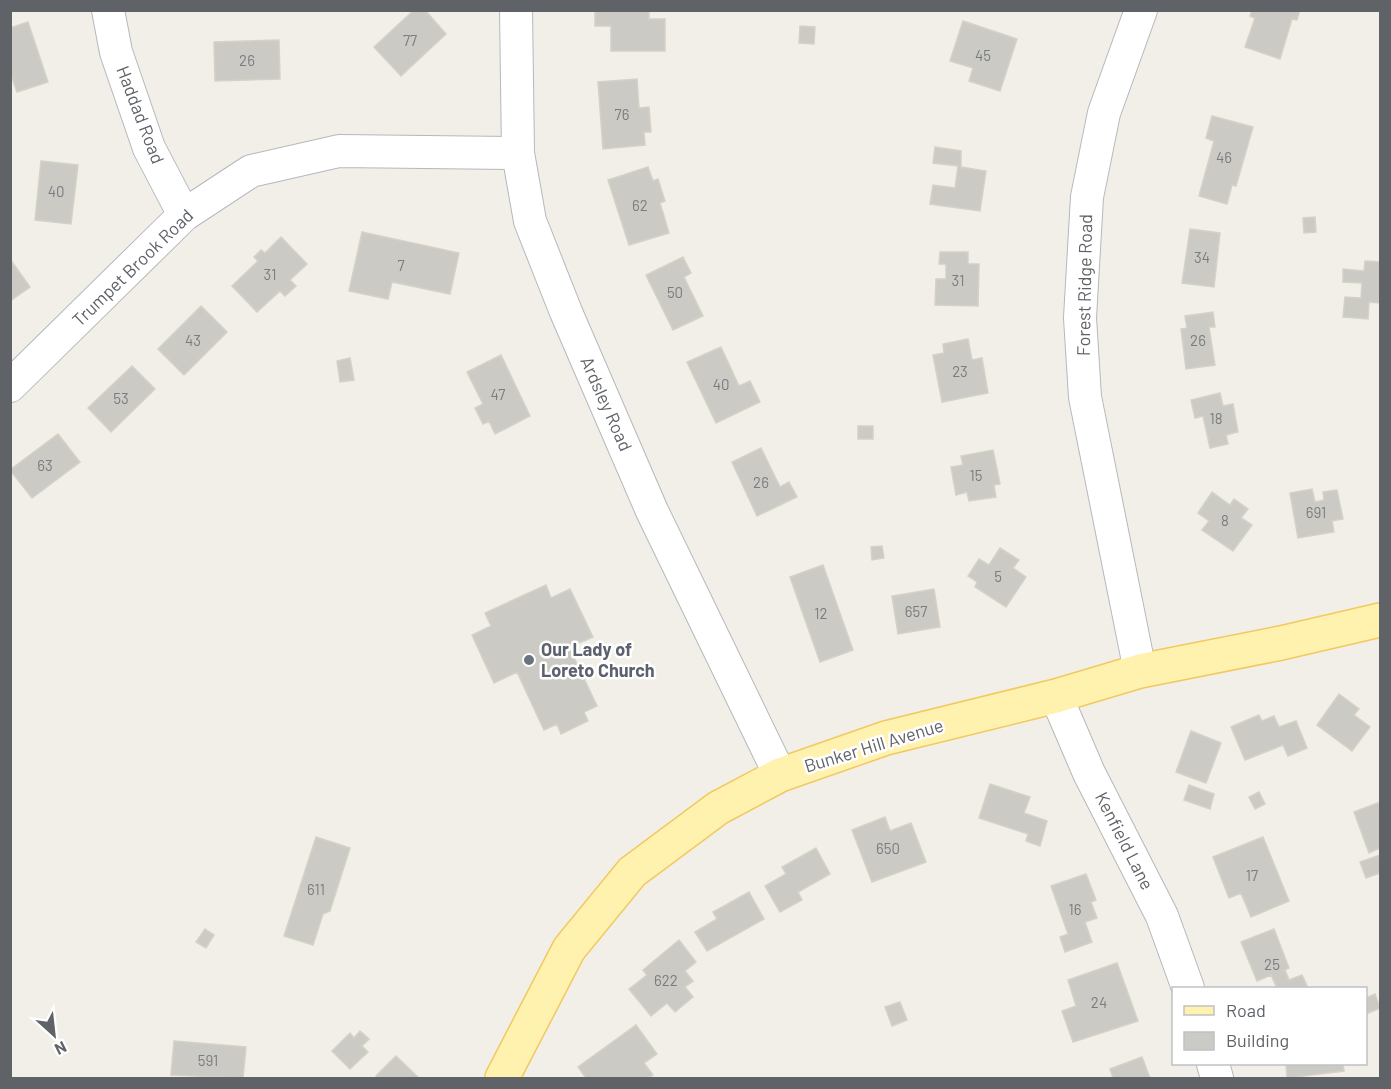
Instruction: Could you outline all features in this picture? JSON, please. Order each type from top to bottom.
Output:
[{"type":"main road","name":"Bunker Hill Avenue","points":[[502,1078],[569,949],[632,873],[718,808],[780,775],[886,738],[1056,696],[1140,670],[1281,643],[1380,620]]},
{"type":"street","name":"Haddad Road","points":[[108,10],[116,52],[149,148],[184,215]]},
{"type":"street","name":"Ardsley Road","points":[[516,10],[518,153],[530,221],[566,312],[652,511],[780,775]]},
{"type":"street","name":"Forest Ridge Road","points":[[1140,670],[1085,398],[1080,318],[1087,197],[1104,113],[1141,10]]},
{"type":"street","name":"Trumpet Brook Road","points":[[10,386],[184,215],[251,171],[339,152],[518,153]]},
{"type":"street","name":"Kenfield Lane","points":[[1056,696],[1089,773],[1162,916],[1188,987]]},
{"type":"building","points":[[414,10],[425,10],[446,34],[401,76],[374,47]]},
{"type":"building","points":[[595,10],[649,10],[649,19],[665,19],[665,51],[611,51],[611,26],[595,26]]},
{"type":"building","points":[[1252,10],[1300,10],[1297,20],[1292,19],[1280,59],[1245,47],[1255,18],[1250,16]]},
{"type":"building","points":[[963,21],[1017,39],[1000,91],[969,81],[973,68],[950,61]]},
{"type":"building","points":[[28,22],[48,82],[17,92],[10,72],[10,28]]},
{"type":"building","points":[[800,26],[815,27],[814,44],[799,43]]},
{"type":"building","points":[[279,40],[280,79],[215,81],[214,42]]},
{"type":"building","points":[[637,79],[639,108],[649,107],[651,132],[644,132],[645,145],[603,149],[598,82]]},
{"type":"building","points":[[1212,116],[1253,127],[1236,186],[1232,185],[1227,204],[1199,196],[1214,141],[1206,138]]},
{"type":"building","points":[[935,147],[961,151],[961,167],[986,171],[980,211],[930,204],[933,185],[955,188],[958,166],[933,163]]},
{"type":"building","points":[[41,161],[78,165],[71,224],[35,220]]},
{"type":"building","points":[[648,167],[653,181],[658,179],[665,201],[660,203],[669,233],[629,245],[608,180]]},
{"type":"building","points":[[1315,217],[1316,232],[1304,233],[1303,218]]},
{"type":"building","points":[[1190,229],[1220,233],[1214,287],[1182,283]]},
{"type":"building","points":[[362,232],[459,253],[450,294],[392,282],[388,299],[349,291]]},
{"type":"building","points":[[281,237],[307,264],[290,280],[296,286],[285,296],[280,291],[257,312],[232,286],[258,261],[254,257],[261,250],[265,253]]},
{"type":"building","points":[[940,252],[968,252],[968,264],[979,264],[978,306],[935,305],[936,279],[946,279],[946,264],[939,264]]},
{"type":"building","points":[[683,257],[691,273],[684,277],[703,316],[673,330],[646,275]]},
{"type":"building","points":[[10,259],[30,287],[10,301]]},
{"type":"building","points":[[1365,261],[1380,262],[1380,303],[1369,302],[1368,319],[1343,317],[1345,297],[1361,298],[1362,283],[1343,282],[1343,269],[1364,271]]},
{"type":"building","points":[[201,306],[227,332],[184,375],[158,349]]},
{"type":"building","points":[[1213,312],[1215,327],[1209,327],[1215,365],[1186,369],[1181,329],[1187,328],[1185,316]]},
{"type":"building","points":[[968,339],[972,360],[982,358],[988,393],[942,402],[933,355],[944,353],[943,344]]},
{"type":"building","points":[[721,347],[739,386],[750,381],[760,402],[716,423],[687,362]]},
{"type":"building","points":[[501,355],[530,416],[495,434],[489,421],[483,424],[475,408],[483,404],[467,372]]},
{"type":"building","points":[[350,358],[354,380],[340,382],[337,361]]},
{"type":"building","points":[[132,366],[155,389],[111,432],[88,408]]},
{"type":"building","points":[[1220,393],[1223,406],[1233,404],[1238,432],[1226,435],[1228,444],[1210,448],[1203,416],[1195,418],[1191,400]]},
{"type":"building","points":[[858,426],[873,426],[873,439],[858,439]]},
{"type":"building","points":[[58,434],[80,462],[32,498],[10,470]]},
{"type":"building","points":[[761,448],[780,487],[789,482],[797,497],[757,516],[732,462]]},
{"type":"building","points":[[993,450],[1000,484],[994,485],[996,497],[969,501],[967,492],[956,495],[951,467],[963,465],[961,456]]},
{"type":"building","points":[[1312,489],[1315,502],[1324,500],[1323,492],[1337,490],[1343,519],[1332,521],[1334,532],[1298,538],[1290,493]]},
{"type":"building","points":[[1212,492],[1230,505],[1234,499],[1248,509],[1241,518],[1252,525],[1233,551],[1202,530],[1209,521],[1198,513]]},
{"type":"building","points":[[882,546],[884,558],[872,560],[871,547]]},
{"type":"building","points":[[1000,548],[1019,560],[1013,568],[1026,577],[1006,607],[975,587],[977,582],[968,576],[979,559],[989,565]]},
{"type":"building","points":[[823,565],[853,650],[820,662],[790,577]]},
{"type":"building","name":"Our Lady of Loreto Church","points":[[546,585],[551,598],[570,589],[593,637],[569,647],[597,706],[584,712],[588,721],[561,734],[557,724],[544,730],[517,672],[494,683],[472,635],[491,626],[485,613]]},
{"type":"building","points":[[934,589],[940,627],[898,634],[892,596]]},
{"type":"building","points":[[1339,694],[1359,709],[1354,715],[1370,727],[1352,751],[1317,725]]},
{"type":"building","points":[[1259,715],[1262,721],[1274,716],[1279,727],[1296,721],[1307,748],[1288,756],[1283,745],[1245,760],[1231,727]]},
{"type":"building","points":[[1191,731],[1221,743],[1206,783],[1176,772]]},
{"type":"building","points":[[990,784],[1030,797],[1024,813],[1047,821],[1040,846],[1026,841],[1028,834],[979,818]]},
{"type":"building","points":[[1189,785],[1214,794],[1210,809],[1184,800]]},
{"type":"building","points":[[1259,792],[1265,804],[1255,809],[1249,797]]},
{"type":"building","points":[[1380,802],[1380,848],[1369,853],[1354,812]]},
{"type":"building","points":[[885,817],[890,831],[911,823],[926,862],[872,882],[852,830]]},
{"type":"building","points":[[316,837],[350,848],[330,911],[323,914],[313,945],[284,936]]},
{"type":"building","points":[[1263,837],[1289,901],[1251,917],[1241,893],[1229,898],[1213,857]]},
{"type":"building","points":[[816,848],[830,874],[798,892],[802,900],[780,912],[765,886],[786,874],[782,867]]},
{"type":"building","points":[[1380,855],[1380,873],[1366,878],[1360,862]]},
{"type":"building","points":[[1086,874],[1096,900],[1091,902],[1097,918],[1085,922],[1092,942],[1065,952],[1060,937],[1068,934],[1051,886]]},
{"type":"building","points":[[749,892],[764,919],[707,951],[695,932],[717,919],[713,912]]},
{"type":"building","points":[[205,929],[214,935],[206,948],[196,942]]},
{"type":"building","points":[[1274,929],[1289,968],[1285,970],[1289,980],[1302,975],[1308,987],[1275,987],[1271,975],[1257,981],[1241,942]]},
{"type":"building","points":[[679,940],[696,962],[685,971],[693,981],[685,987],[693,997],[675,1012],[667,1003],[651,1016],[629,989],[647,975],[643,970]]},
{"type":"building","points":[[1117,963],[1138,1021],[1073,1042],[1062,1011],[1076,1006],[1068,980]]},
{"type":"building","points":[[1375,994],[1380,1008],[1367,1014],[1367,998]]},
{"type":"building","points":[[900,1002],[907,1020],[892,1026],[885,1007]]},
{"type":"building","points":[[636,1025],[657,1054],[644,1063],[653,1075],[648,1078],[586,1078],[578,1067]]},
{"type":"building","points":[[360,1031],[369,1039],[362,1046],[368,1052],[350,1069],[332,1051],[350,1033],[354,1038]]},
{"type":"building","points":[[174,1041],[246,1047],[243,1078],[171,1075]]},
{"type":"building","points":[[396,1056],[419,1078],[379,1078],[376,1076]]},
{"type":"building","points":[[1142,1057],[1150,1078],[1113,1078],[1110,1069]]},
{"type":"building","points":[[1286,1065],[1343,1065],[1344,1071],[1287,1078]]},
{"type":"place","name":"Our Lady of Loreto Church","points":[[529,660]]}]
